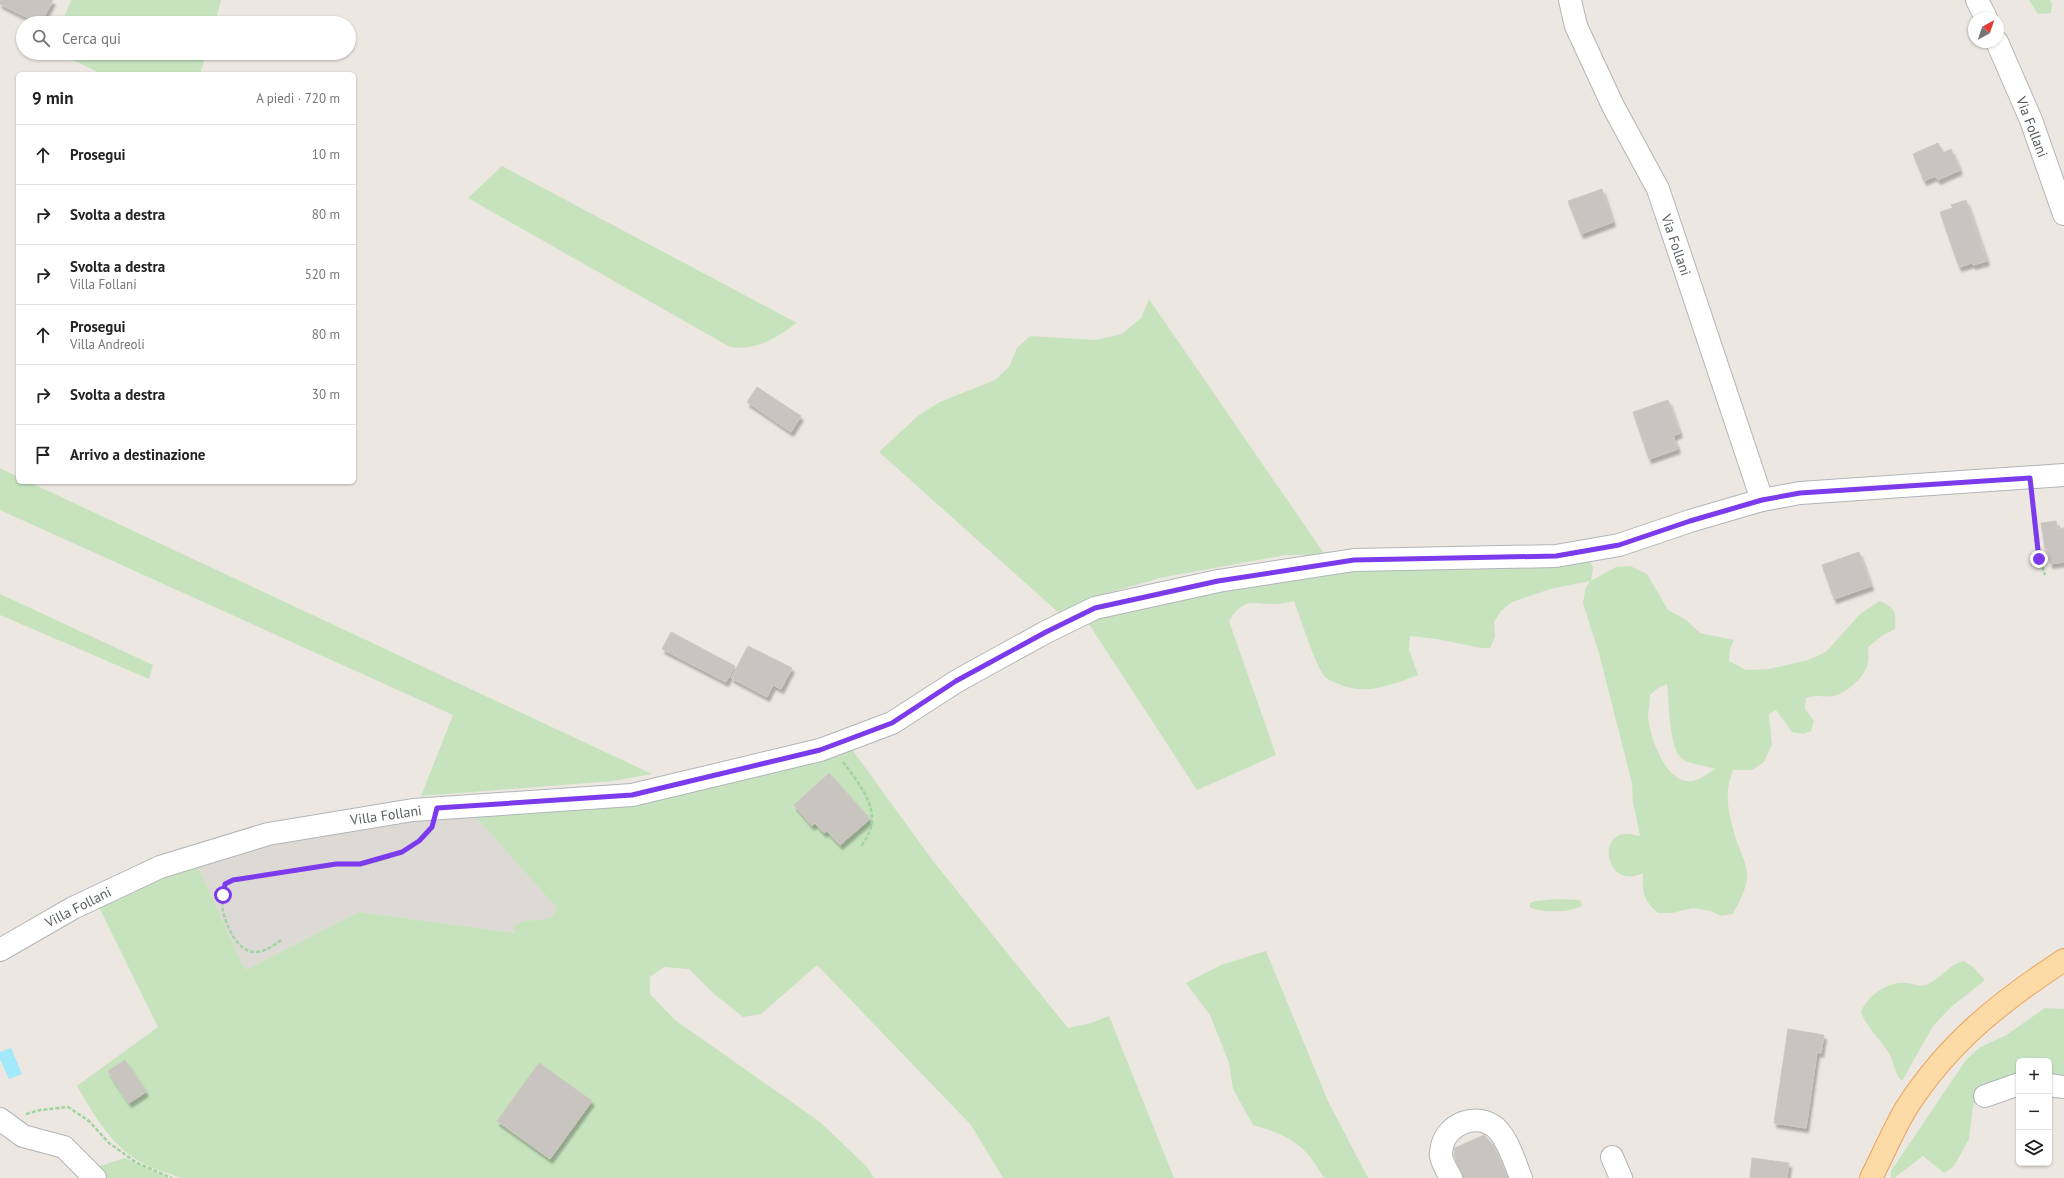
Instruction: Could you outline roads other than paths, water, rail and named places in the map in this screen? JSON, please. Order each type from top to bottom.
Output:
[{"type":"main road","points":[[1871,1178],[1907,1107],[1951,1048],[1985,1017],[2064,960]]},
{"type":"street","name":"Via Follani","points":[[1570,0],[1576,26],[1610,100],[1658,189],[1762,500]]},
{"type":"street","points":[[1977,0],[1983,12]]},
{"type":"street","name":"Via Follani","points":[[2000,48],[2031,120],[2064,214]]},
{"type":"street","name":"Villa Follani","points":[[0,950],[72,908],[160,867],[268,834],[413,810],[632,795],[820,750],[892,723],[956,681],[1046,632],[1095,608],[1218,581],[1354,560],[1556,556],[1619,545],[1690,521],[1762,500],[1800,493],[2064,475]]},
{"type":"street","points":[[1985,1096],[2016,1085]]},
{"type":"street","points":[[2052,1085],[2064,1087]]},
{"type":"street","points":[[1,1120],[23,1136],[64,1147],[95,1178]]},
{"type":"street","points":[[1451,1178],[1440,1155],[1444,1140],[1457,1124],[1469,1120],[1482,1121],[1496,1128],[1512,1154],[1521,1178]]},
{"type":"street","points":[[1612,1157],[1621,1178]]},
{"type":"water","points":[[11,1048],[22,1074],[9,1079],[0,1059],[0,1052]]}]
